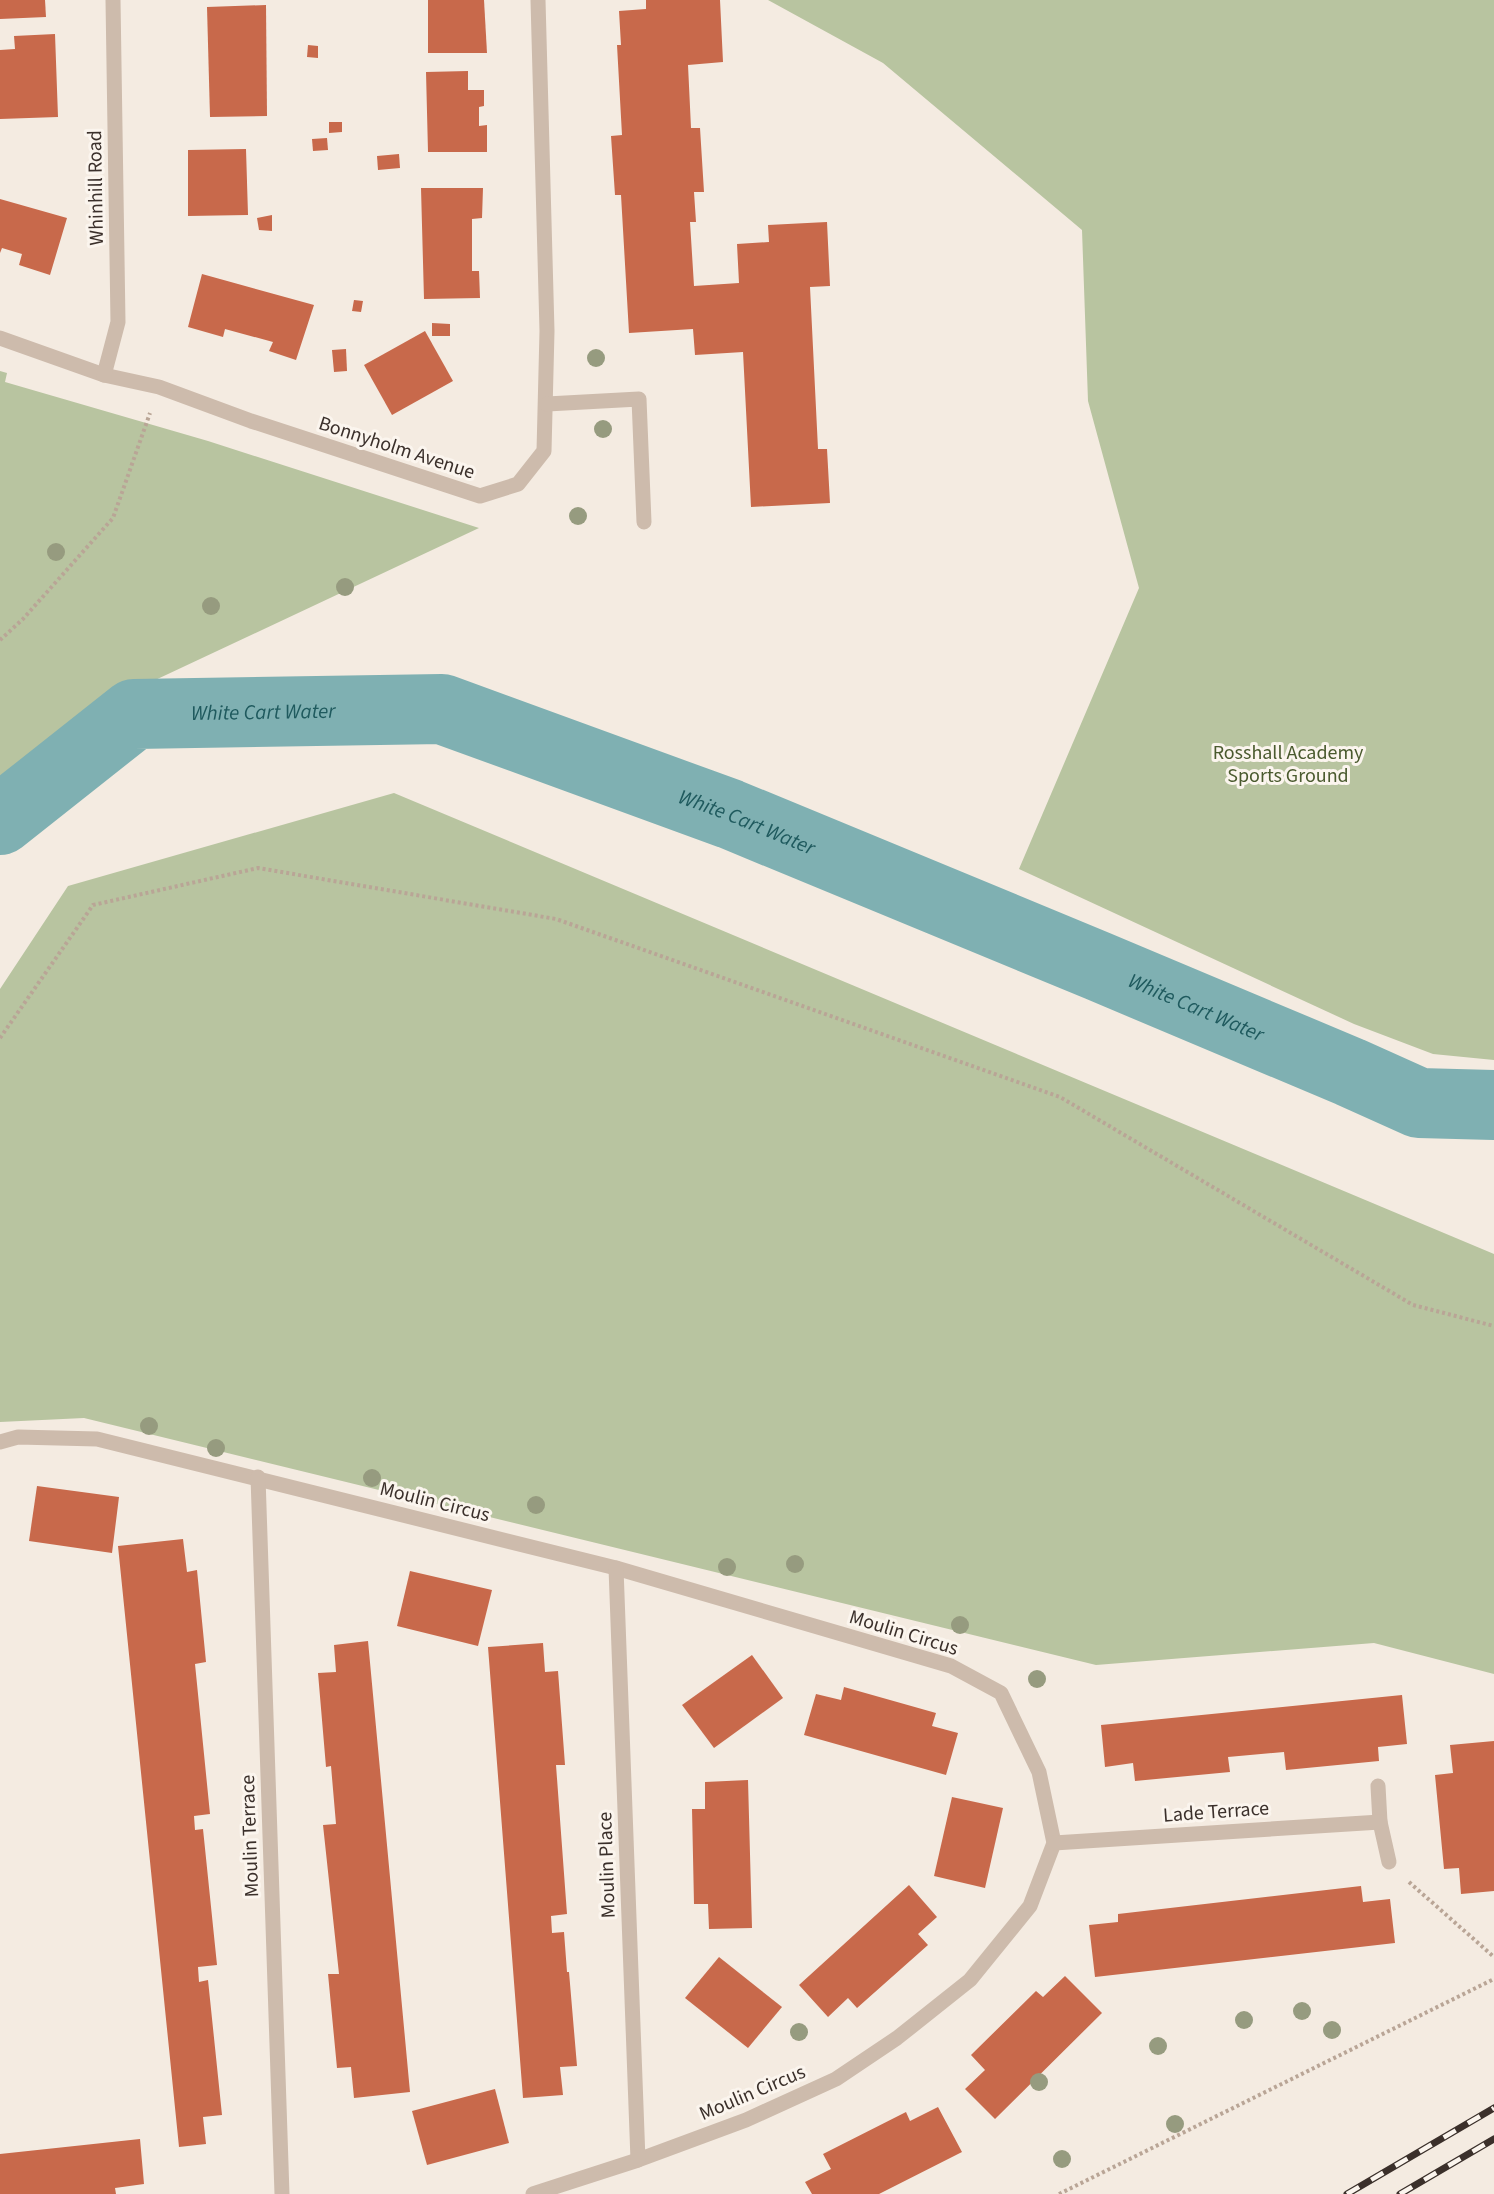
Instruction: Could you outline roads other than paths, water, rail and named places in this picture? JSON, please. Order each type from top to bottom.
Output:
[{"type":"street","name":"Whinhill Road","points":[[104,375],[118,322],[113,0]]},
{"type":"street","name":"Bonnyholm Avenue","points":[[0,338],[104,375],[159,387],[251,421],[480,496],[518,484],[544,451],[547,404],[538,0]]},
{"type":"street","points":[[547,404],[639,399],[644,522]]},
{"type":"street","name":"Moulin Circus","points":[[0,1442],[18,1437],[97,1439],[258,1478],[616,1568],[951,1666],[1001,1693],[1039,1772],[1054,1843],[1030,1906],[970,1980],[897,2038],[836,2079],[746,2120],[638,2160],[533,2194]]},
{"type":"street","name":"Moulin Terrace","points":[[258,1478],[282,2194]]},
{"type":"street","name":"Moulin Place","points":[[616,1568],[638,2160]]},
{"type":"street","points":[[1378,1786],[1380,1822],[1389,1862]]},
{"type":"street","name":"Lade Terrace","points":[[1054,1843],[1380,1822]]},
{"type":"waterway","name":"White Cart Water","points":[[0,820],[134,714],[442,709],[730,814],[1098,966],[1419,1103],[1494,1105]]},
{"type":"railway","points":[[1347,2194],[1494,2108]]},
{"type":"railway","points":[[1400,2194],[1494,2139]]},
{"type":"park label","name":"Rosshall Academy Sports Ground","points":[[1288,764]]}]
